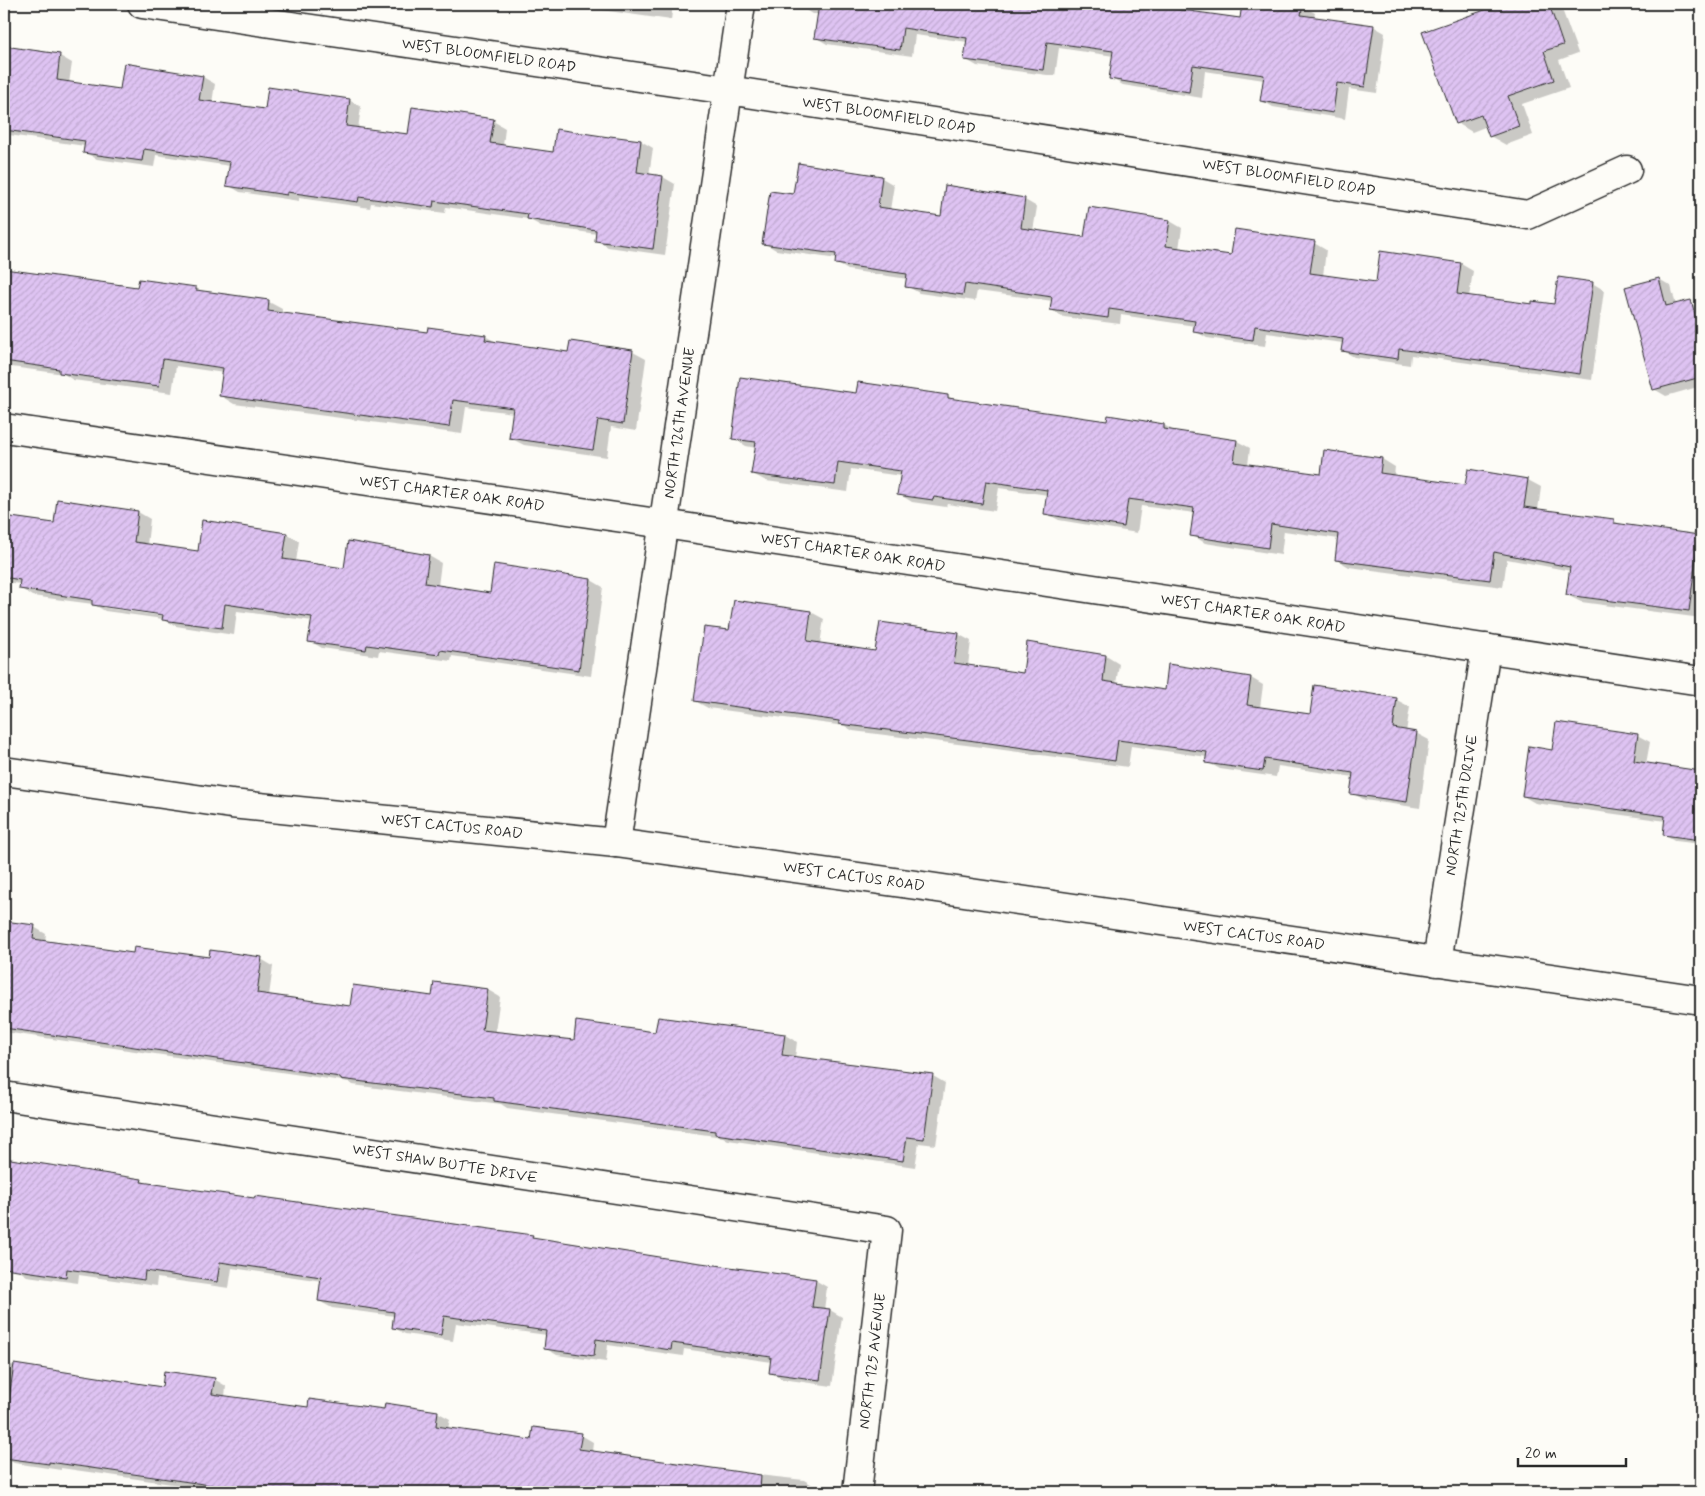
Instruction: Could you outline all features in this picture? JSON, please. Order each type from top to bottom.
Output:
[{"type":"street","name":"WEST BLOOMFIELD ROAD","points":[[142,4],[728,90],[1528,214],[1627,170]]},
{"type":"street","name":"NORTH 126TH AVENUE","points":[[616,843],[741,4]]},
{"type":"street","name":"WEST CHARTER OAK ROAD","points":[[4,428],[664,524],[1701,681]]},
{"type":"street","name":"NORTH 125TH DRIVE","points":[[1437,962],[1486,648]]},
{"type":"street","name":"WEST CACTUS ROAD","points":[[4,771],[231,804],[616,843],[1701,1000]]},
{"type":"street","name":"WEST SHAW BUTTE DRIVE","points":[[4,1096],[887,1230]]},
{"type":"street","name":"NORTH 125 AVENUE","points":[[857,1492],[887,1230]]},
{"type":"building","points":[[819,4],[1153,4],[1153,6],[1240,18],[1242,4],[1303,4],[1301,15],[1374,25],[1365,87],[1337,83],[1333,113],[1260,101],[1264,75],[1193,65],[1189,92],[1109,79],[1113,51],[1047,42],[1043,70],[964,60],[967,38],[903,28],[900,50],[814,38]]},
{"type":"building","points":[[1502,4],[1549,4],[1563,45],[1544,51],[1554,80],[1508,96],[1519,126],[1489,137],[1481,115],[1456,124],[1422,32]]},
{"type":"building","points":[[4,46],[60,54],[57,80],[120,89],[124,63],[203,76],[199,100],[265,109],[268,87],[350,99],[346,126],[408,134],[412,107],[494,119],[490,143],[553,152],[556,129],[641,140],[637,172],[663,176],[653,249],[595,241],[596,230],[527,219],[528,214],[434,201],[433,207],[359,197],[358,202],[287,192],[287,195],[226,186],[230,162],[144,149],[142,161],[83,153],[85,141],[4,130]]},
{"type":"building","points":[[798,163],[882,176],[878,207],[941,216],[945,185],[1025,198],[1021,228],[1084,237],[1089,207],[1170,220],[1166,246],[1231,255],[1235,229],[1315,241],[1310,273],[1376,282],[1380,251],[1461,263],[1457,294],[1532,304],[1532,301],[1554,304],[1558,277],[1593,282],[1580,374],[1399,349],[1398,359],[1341,351],[1343,339],[1255,326],[1253,340],[1193,332],[1195,321],[1109,309],[1108,318],[1050,310],[1052,297],[965,284],[963,295],[905,287],[907,274],[835,264],[836,254],[762,244],[770,191],[793,194]]},
{"type":"building","points":[[4,269],[137,287],[139,279],[196,287],[196,290],[269,300],[268,311],[427,332],[428,327],[486,335],[485,340],[568,352],[570,341],[633,350],[623,424],[598,420],[593,450],[509,438],[513,408],[453,400],[449,427],[219,396],[223,368],[163,359],[159,386],[59,373],[59,369],[4,361]]},
{"type":"building","points":[[1659,278],[1666,306],[1691,300],[1701,336],[1701,377],[1653,390],[1625,287]]},
{"type":"building","points":[[740,377],[856,393],[858,382],[948,395],[948,398],[1107,421],[1108,415],[1164,424],[1164,429],[1237,440],[1234,462],[1321,474],[1324,450],[1382,458],[1380,473],[1465,485],[1468,469],[1528,479],[1524,507],[1614,519],[1614,523],[1699,535],[1689,611],[1566,595],[1570,567],[1494,552],[1490,580],[1335,560],[1338,534],[1271,524],[1268,548],[1190,536],[1194,508],[1128,499],[1124,527],[1044,514],[1047,490],[986,481],[982,504],[934,497],[933,500],[897,495],[901,471],[838,462],[835,485],[751,474],[756,442],[732,439]]},
{"type":"building","points":[[57,499],[138,511],[134,542],[198,551],[202,520],[287,533],[283,559],[344,568],[348,541],[429,555],[425,583],[490,593],[494,564],[591,579],[579,670],[440,650],[439,655],[367,645],[366,650],[308,642],[312,617],[225,604],[222,628],[162,620],[163,615],[92,605],[92,600],[19,589],[20,580],[4,577],[4,516],[54,523]]},
{"type":"building","points":[[734,600],[811,611],[807,641],[875,651],[880,622],[959,633],[954,663],[1023,673],[1027,642],[1106,655],[1103,681],[1165,690],[1168,664],[1251,677],[1247,705],[1310,714],[1314,685],[1397,698],[1393,728],[1417,732],[1407,802],[1350,794],[1353,773],[1265,759],[1263,771],[1205,763],[1207,752],[1118,740],[1115,761],[839,724],[839,721],[694,701],[704,627],[729,630]]},
{"type":"building","points":[[1556,722],[1638,734],[1634,761],[1701,771],[1701,840],[1663,835],[1665,816],[1522,796],[1529,746],[1552,750]]},
{"type":"building","points":[[4,921],[35,925],[33,939],[133,953],[134,947],[209,957],[210,950],[262,957],[257,993],[350,1006],[353,985],[432,996],[434,982],[488,989],[482,1030],[574,1040],[576,1021],[655,1032],[658,1017],[785,1034],[782,1055],[933,1074],[924,1139],[907,1137],[903,1161],[715,1134],[715,1131],[494,1101],[494,1098],[340,1079],[340,1077],[4,1028]]},
{"type":"building","points":[[4,1158],[142,1179],[141,1182],[533,1235],[532,1237],[665,1258],[816,1279],[812,1307],[830,1309],[820,1380],[769,1373],[771,1357],[672,1343],[671,1350],[596,1339],[594,1356],[544,1349],[546,1331],[444,1316],[441,1335],[392,1328],[394,1312],[318,1301],[321,1277],[220,1262],[217,1282],[145,1271],[144,1280],[67,1269],[66,1277],[4,1268]]},
{"type":"building","points":[[14,1364],[162,1387],[164,1371],[215,1378],[212,1394],[308,1407],[309,1399],[384,1409],[385,1403],[438,1411],[436,1426],[531,1440],[533,1427],[582,1433],[579,1449],[761,1475],[760,1492],[259,1492],[49,1462],[49,1464],[4,1458],[4,1434]]}]
